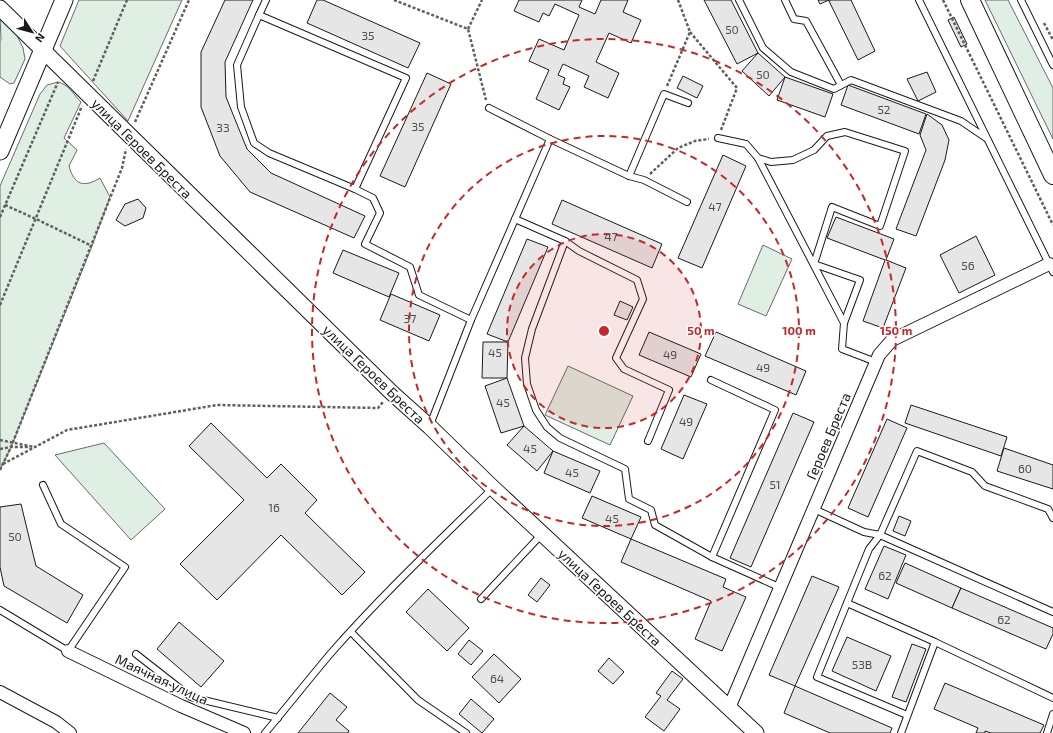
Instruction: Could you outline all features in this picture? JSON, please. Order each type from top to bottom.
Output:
[{"type":"main road","points":[[0,151],[64,0]]},
{"type":"main road","points":[[970,0],[1053,175]]},
{"type":"street","name":"улица Героев Бреста","points":[[0,8],[392,393],[756,733]]},
{"type":"street","name":"Героев Бреста","points":[[729,708],[779,587],[814,509],[879,355],[892,340],[1052,266]]},
{"type":"street","name":"Маячная улица","points":[[68,651],[181,706],[244,733]]},
{"type":"street","points":[[0,692],[56,722],[70,733]]},
{"type":"lane","points":[[266,0],[237,66],[241,107],[254,143],[270,154],[355,189],[373,198],[380,213],[365,244],[410,267],[419,295],[471,320]]},
{"type":"lane","points":[[739,0],[763,48],[791,72],[834,88],[851,80],[961,121],[986,138]]},
{"type":"lane","points":[[785,0],[794,19],[806,21],[842,85]]},
{"type":"lane","points":[[919,0],[986,138],[1052,266]]},
{"type":"lane","points":[[1021,0],[1050,52],[1053,65]]},
{"type":"lane","points":[[259,16],[406,78],[355,189]]},
{"type":"lane","points":[[629,176],[664,94],[688,103]]},
{"type":"lane","points":[[489,108],[550,139],[629,176],[644,180],[687,202]]},
{"type":"lane","points":[[758,158],[771,162],[793,160],[814,150],[827,136],[845,132],[905,151],[880,226],[832,207],[814,264]]},
{"type":"lane","points":[[718,138],[746,144],[758,158],[844,323]]},
{"type":"lane","points":[[430,427],[471,320],[550,139]]},
{"type":"lane","points":[[516,219],[565,241],[579,251],[637,280],[643,299],[616,358],[624,369],[669,390],[648,441]]},
{"type":"lane","points":[[565,241],[532,329],[525,358],[527,384],[536,410],[547,427],[560,438],[625,469],[629,499],[651,510],[655,525],[712,557],[779,587]]},
{"type":"lane","points":[[814,264],[860,280],[844,323],[842,349],[876,362]]},
{"type":"lane","points":[[711,380],[775,410],[712,557]]},
{"type":"lane","points":[[907,715],[817,677],[869,549],[880,535],[917,451],[972,472],[985,486],[1048,509],[1053,518]]},
{"type":"lane","points":[[0,610],[68,651],[125,567],[61,524],[43,485]]},
{"type":"lane","points":[[265,733],[331,653],[405,574],[493,488]]},
{"type":"lane","points":[[814,509],[864,532],[880,535],[1053,612]]},
{"type":"lane","points":[[481,599],[542,534]]},
{"type":"lane","points":[[847,603],[935,642],[1053,698]]},
{"type":"lane","points":[[351,632],[418,700],[466,733]]},
{"type":"lane","points":[[903,732],[907,715],[935,642]]},
{"type":"lane","points":[[136,654],[191,697],[278,718]]},
{"type":"lane","points":[[1047,733],[1053,714]]},
{"type":"path","points":[[0,305],[127,0]]},
{"type":"path","points":[[0,470],[1,465],[11,447],[92,246],[122,168],[129,135],[189,0]]},
{"type":"path","points":[[394,0],[468,29]]},
{"type":"path","points":[[482,0],[468,29],[489,108]]},
{"type":"path","points":[[644,180],[678,148],[695,142],[718,138],[737,88],[690,32],[678,0]]},
{"type":"path","points":[[942,0],[1053,225]]},
{"type":"path","points":[[664,94],[690,32]]},
{"type":"path","points":[[0,217],[63,69]]},
{"type":"path","points":[[5,205],[92,246]]},
{"type":"path","points":[[1,465],[67,430],[218,405],[378,408],[392,393]]},
{"type":"path","points":[[0,440],[35,447]]},
{"type":"path","points":[[0,449],[11,447],[35,447]]},
{"type":"green space","points":[[79,0],[182,0],[128,121],[60,46]]},
{"type":"green space","points":[[985,0],[1008,0],[1053,88],[1053,139]]},
{"type":"green space","points":[[0,16],[13,27],[23,48],[25,59],[14,83],[10,84],[0,77]]},
{"type":"green space","points":[[58,82],[68,87],[81,102],[64,138],[77,150],[69,166],[71,172],[77,181],[84,184],[100,178],[110,197],[92,246],[11,447],[0,470],[0,186],[40,94],[47,85]]},
{"type":"green space","points":[[763,245],[792,259],[766,316],[738,304]]},
{"type":"green space","points":[[568,366],[633,396],[610,445],[545,415]]},
{"type":"green space","points":[[104,443],[165,509],[131,540],[55,455]]},
{"type":"building","points":[[225,0],[253,0],[225,62],[226,97],[247,149],[271,173],[365,216],[354,238],[250,192],[220,156],[201,107],[201,52]]},
{"type":"building","points":[[317,0],[323,0],[420,43],[408,68],[307,23]]},
{"type":"building","points":[[519,0],[582,0],[579,7],[595,14],[601,0],[628,0],[623,12],[641,20],[631,43],[609,33],[596,62],[619,73],[608,98],[584,87],[589,76],[563,64],[558,75],[565,78],[563,84],[570,87],[559,110],[536,99],[549,70],[529,61],[539,39],[564,50],[579,15],[555,4],[549,16],[543,13],[539,22],[514,11]]},
{"type":"building","points":[[704,0],[731,0],[758,53],[737,64]]},
{"type":"building","points":[[818,0],[829,0],[820,4]]},
{"type":"building","points":[[851,0],[875,51],[858,60],[829,1]]},
{"type":"building","points":[[954,17],[967,44],[961,47],[948,20]]},
{"type":"building","points":[[758,53],[785,77],[769,96],[742,71]]},
{"type":"building","points":[[927,72],[936,92],[918,101],[907,79]]},
{"type":"building","points":[[427,73],[451,84],[405,187],[380,176]]},
{"type":"building","points":[[683,76],[703,86],[697,98],[677,88]]},
{"type":"building","points":[[785,77],[833,94],[825,117],[777,100]]},
{"type":"building","points":[[848,85],[926,114],[919,134],[841,105]]},
{"type":"building","points":[[927,114],[942,125],[949,140],[945,160],[916,236],[896,229],[926,150],[920,135]]},
{"type":"building","points":[[723,155],[746,166],[702,268],[678,258]]},
{"type":"building","points":[[138,199],[146,208],[143,218],[125,226],[116,220],[125,204]]},
{"type":"building","points":[[562,200],[662,244],[652,268],[552,224]]},
{"type":"building","points":[[836,217],[894,239],[886,260],[906,268],[883,328],[863,321],[885,260],[827,238]]},
{"type":"building","points":[[976,236],[995,275],[959,293],[940,255]]},
{"type":"building","points":[[527,239],[548,247],[508,342],[487,334]]},
{"type":"building","points":[[343,250],[399,273],[389,297],[333,273]]},
{"type":"building","points":[[391,294],[440,315],[429,341],[380,320]]},
{"type":"building","points":[[620,301],[633,307],[627,320],[614,315]]},
{"type":"building","points":[[649,332],[701,354],[691,377],[639,355]]},
{"type":"building","points":[[716,332],[806,371],[796,395],[705,356]]},
{"type":"building","points":[[483,342],[508,342],[507,378],[482,378]]},
{"type":"building","points":[[507,378],[524,426],[501,433],[485,386]]},
{"type":"building","points":[[684,395],[707,404],[683,459],[661,449]]},
{"type":"building","points":[[911,405],[1007,437],[1001,456],[905,423]]},
{"type":"building","points":[[793,413],[814,422],[751,567],[730,558]]},
{"type":"building","points":[[887,419],[907,428],[868,517],[848,508]]},
{"type":"building","points":[[211,423],[267,478],[281,464],[317,500],[305,513],[365,572],[342,595],[281,535],[217,600],[180,564],[244,500],[189,446]]},
{"type":"building","points":[[524,426],[553,451],[537,471],[507,445]]},
{"type":"building","points":[[1004,448],[1053,465],[1053,489],[997,471]]},
{"type":"building","points":[[553,451],[600,471],[590,493],[544,473]]},
{"type":"building","points":[[592,496],[641,517],[631,539],[582,518]]},
{"type":"building","points":[[21,504],[36,566],[83,595],[67,623],[4,586],[0,567],[0,507]]},
{"type":"building","points":[[899,516],[911,521],[905,536],[893,531]]},
{"type":"building","points":[[631,539],[726,579],[723,587],[746,597],[722,651],[695,639],[711,601],[621,562]]},
{"type":"building","points":[[884,546],[906,555],[888,599],[865,589]]},
{"type":"building","points":[[905,563],[961,588],[952,608],[896,583]]},
{"type":"building","points":[[812,576],[839,587],[795,686],[769,675]]},
{"type":"building","points":[[541,578],[550,585],[537,602],[528,595]]},
{"type":"building","points":[[961,588],[1053,628],[1053,634],[1046,649],[952,608]]},
{"type":"building","points":[[428,589],[469,628],[447,651],[406,612]]},
{"type":"building","points":[[179,622],[224,661],[201,687],[157,649]]},
{"type":"building","points":[[847,637],[891,656],[876,691],[832,671]]},
{"type":"building","points":[[469,640],[483,651],[471,665],[458,654]]},
{"type":"building","points":[[912,644],[926,649],[906,702],[892,697]]},
{"type":"building","points":[[494,654],[521,679],[499,703],[472,677]]},
{"type":"building","points":[[609,658],[624,672],[613,684],[598,671]]},
{"type":"building","points":[[672,671],[683,679],[667,700],[680,709],[664,731],[645,717],[661,696],[656,693]]},
{"type":"building","points":[[945,683],[1044,725],[1040,733],[991,733],[985,731],[985,733],[976,733],[978,728],[934,709]]},
{"type":"building","points":[[795,686],[892,728],[890,733],[830,733],[784,713]]},
{"type":"building","points":[[330,693],[347,707],[336,720],[349,731],[348,733],[298,733]]},
{"type":"building","points":[[471,699],[494,719],[482,733],[459,714]]}]
